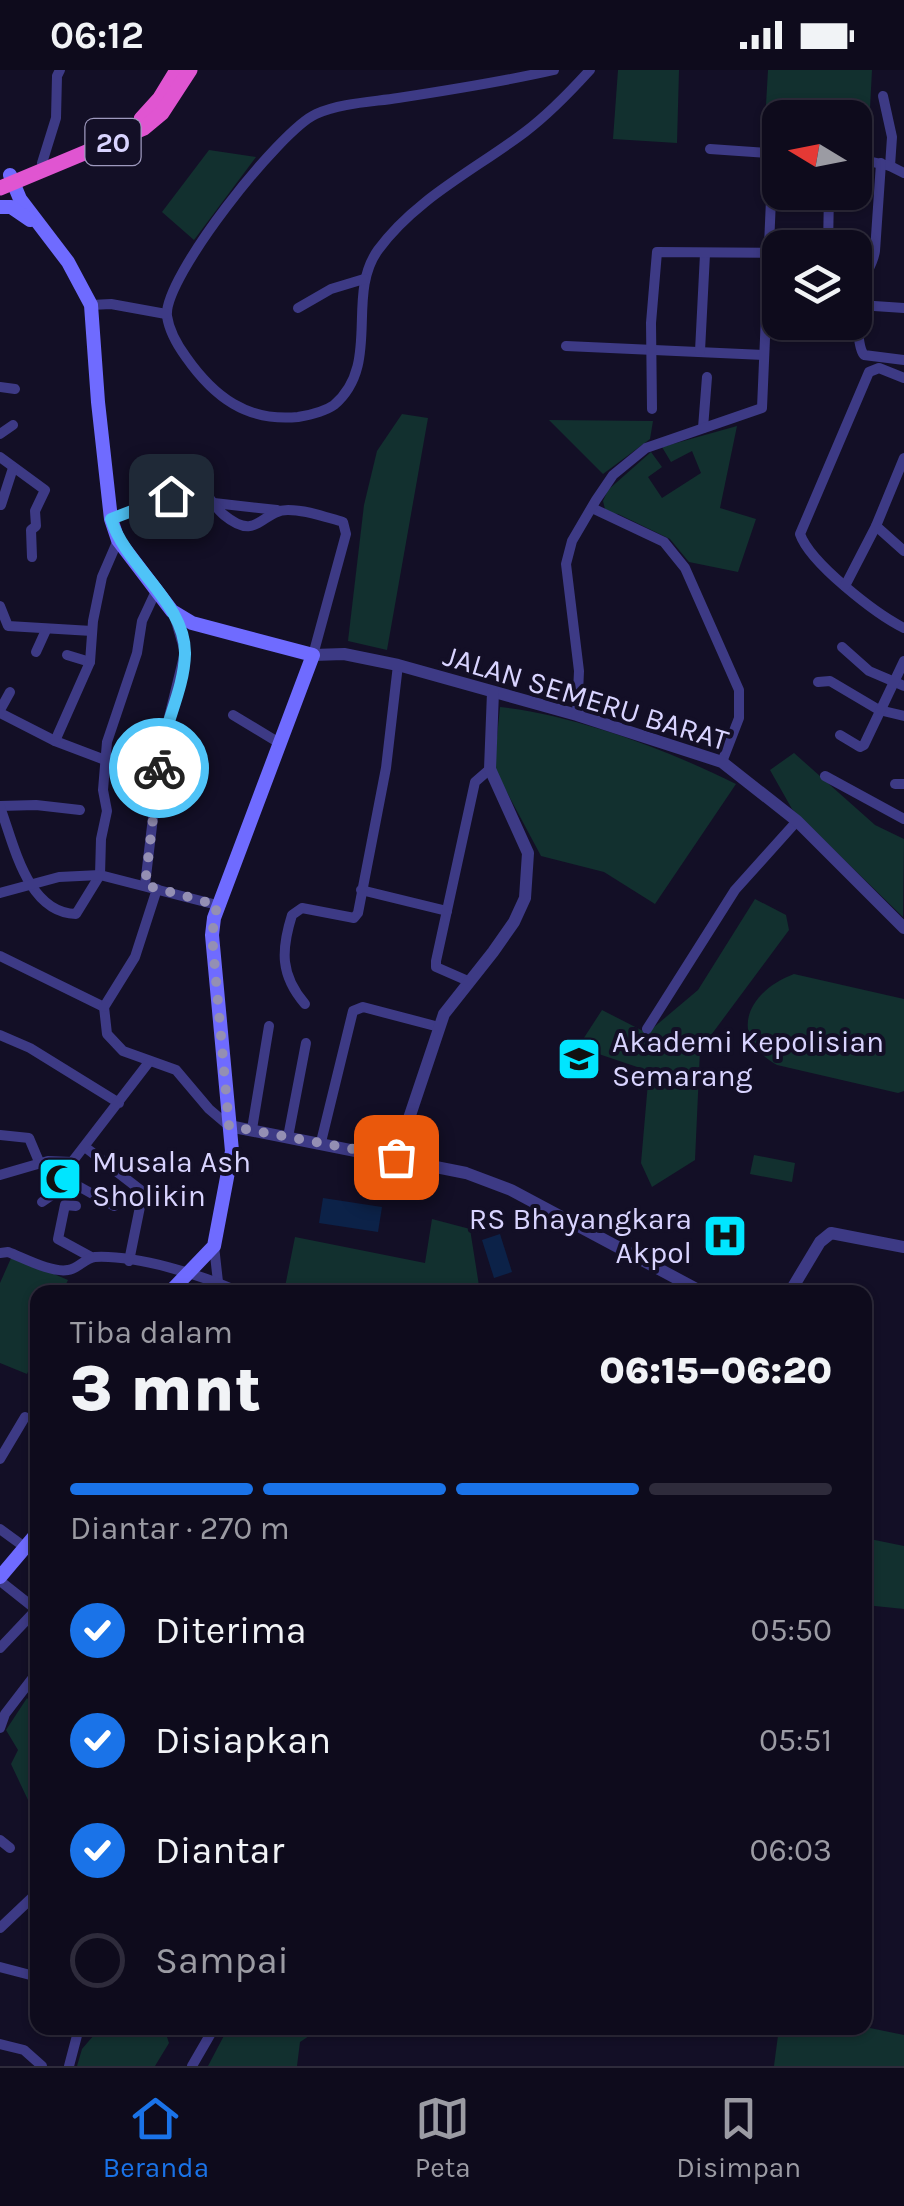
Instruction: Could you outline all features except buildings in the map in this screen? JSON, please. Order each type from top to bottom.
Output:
[{"type":"highway","name":"20","points":[[6,181],[143,118],[177,70]]},
{"type":"highway","name":"20","points":[[6,181],[144,128],[162,112],[190,70]]},
{"type":"main road","points":[[0,199],[6,181]]},
{"type":"main road","points":[[6,181],[73,268],[91,305],[111,519],[118,540],[172,610],[192,622],[313,655],[217,905],[212,935],[232,1151],[214,1246],[176,1285]]},
{"type":"main road","points":[[0,206],[11,208],[39,226]]},
{"type":"main road","points":[[0,1579],[30,1543]]},
{"type":"street","points":[[554,70],[327,110],[304,120],[276,145],[184,268],[166,314],[180,350],[204,384],[221,397],[274,419],[306,416],[333,405],[358,367],[364,279],[377,252],[413,214],[524,133],[590,70]]},
{"type":"street","points":[[570,70],[576,85]]},
{"type":"street","points":[[42,162],[56,118],[55,72]]},
{"type":"street","points":[[872,263],[892,137],[884,96]]},
{"type":"street","points":[[710,150],[762,152]]},
{"type":"street","points":[[872,161],[904,173]]},
{"type":"street","points":[[652,409],[657,252],[762,253]]},
{"type":"street","points":[[700,351],[705,254]]},
{"type":"street","points":[[298,308],[341,285],[364,279]]},
{"type":"street","points":[[91,305],[111,304],[166,314]]},
{"type":"street","points":[[872,306],[904,308]]},
{"type":"street","points":[[576,715],[579,671],[565,575],[572,541],[613,475],[631,458],[662,440],[762,408],[766,340]]},
{"type":"street","points":[[860,340],[861,353],[904,360]]},
{"type":"street","points":[[566,346],[764,355]]},
{"type":"street","points":[[651,364],[678,349]]},
{"type":"street","points":[[904,378],[879,368],[869,372],[801,528],[804,544],[846,586],[872,610],[904,628]]},
{"type":"street","points":[[704,428],[707,376]]},
{"type":"street","points":[[0,387],[15,389]]},
{"type":"street","points":[[0,434],[13,425]]},
{"type":"street","points":[[0,457],[45,490],[35,511],[36,526],[31,530],[32,557]]},
{"type":"street","points":[[846,586],[904,458]]},
{"type":"street","points":[[1,505],[14,468]]},
{"type":"street","points":[[111,519],[197,485],[226,517],[255,527],[280,510]]},
{"type":"street","points":[[214,503],[306,512],[345,525],[346,534],[313,655]]},
{"type":"street","points":[[592,508],[664,542],[684,568],[738,690],[739,718],[722,762]]},
{"type":"street","points":[[876,526],[904,551]]},
{"type":"street","points":[[55,741],[90,662],[102,577],[118,540]]},
{"type":"street","points":[[80,810],[57,806],[0,807],[29,885],[53,906],[74,916],[100,875],[107,810],[102,790],[104,760],[115,714],[138,653],[142,621],[156,591]]},
{"type":"street","points":[[0,606],[8,626],[92,631]]},
{"type":"street","points":[[172,610],[185,652],[160,759],[151,887],[135,957],[104,1007],[108,1034],[134,1058],[176,1070],[229,1126],[466,1173],[511,1190],[689,1285]]},
{"type":"street","points":[[36,652],[46,630]]},
{"type":"street","points":[[842,647],[869,671],[899,684]]},
{"type":"street","name":"JALAN SEMERU BARAT","points":[[313,655],[344,654],[398,665],[576,715],[722,762],[797,821],[904,928]]},
{"type":"street","points":[[67,656],[90,662]]},
{"type":"street","points":[[840,735],[862,747],[879,710],[899,684],[904,661]]},
{"type":"street","points":[[305,1004],[290,986],[284,966],[287,932],[292,914],[310,908],[354,918],[386,768],[398,665]]},
{"type":"street","points":[[818,682],[830,682],[879,710],[904,716]]},
{"type":"street","points":[[10,692],[0,711],[55,741],[104,760],[160,759]]},
{"type":"street","points":[[396,1157],[444,1014],[514,922],[525,898],[528,853],[490,769],[494,692]]},
{"type":"street","points":[[233,715],[281,744]]},
{"type":"street","points":[[468,981],[436,967],[475,782],[490,769]]},
{"type":"street","points":[[825,776],[904,819]]},
{"type":"street","points":[[646,1029],[735,890],[797,821]]},
{"type":"street","points":[[0,892],[77,874],[100,875],[217,905]]},
{"type":"street","points":[[361,890],[447,911]]},
{"type":"street","points":[[0,956],[104,1007]]},
{"type":"street","points":[[321,1142],[353,1011],[363,1008],[439,1027]]},
{"type":"street","points":[[252,1129],[269,1026]]},
{"type":"street","points":[[0,1035],[30,1048],[118,1103]]},
{"type":"street","points":[[288,1137],[306,1043]]},
{"type":"street","points":[[71,1182],[70,1164],[148,1062]]},
{"type":"street","points":[[0,1135],[30,1138],[40,1164]]},
{"type":"street","points":[[85,1147],[143,1192],[129,1261]]},
{"type":"street","points":[[0,1175],[56,1160],[70,1164]]},
{"type":"street","points":[[42,1202],[71,1182]]},
{"type":"street","points":[[71,1182],[114,1206]]},
{"type":"street","points":[[76,1206],[65,1206],[58,1239],[91,1257],[188,1272],[224,1285]]},
{"type":"street","points":[[794,1285],[820,1242],[831,1233],[904,1248]]},
{"type":"street","points":[[214,1246],[218,1282]]},
{"type":"street","points":[[0,1253],[68,1270],[91,1257]]},
{"type":"street","points":[[0,1459],[5,1440],[25,1417]]},
{"type":"street","points":[[0,1529],[26,1548]]},
{"type":"street","points":[[0,1579],[30,1604]]},
{"type":"street","points":[[0,1648],[30,1617]]},
{"type":"street","points":[[0,1728],[5,1714],[30,1681]]},
{"type":"street","points":[[0,1840],[10,1848]]},
{"type":"street","points":[[0,1928],[30,1901]]},
{"type":"street","points":[[0,1967],[30,1975]]},
{"type":"street","points":[[69,2066],[77,2035]]},
{"type":"street","points":[[192,2066],[210,2035]]},
{"type":"street","points":[[0,2044],[24,2050],[42,2066]]},
{"type":"green space","points":[[618,70],[679,70],[677,143],[613,139]]},
{"type":"green space","points":[[768,70],[872,70],[870,100],[766,100]]},
{"type":"green space","points":[[209,150],[256,157],[194,240],[162,212]]},
{"type":"green space","points":[[402,414],[428,418],[387,650],[348,641],[364,505],[377,451]]},
{"type":"green space","points":[[549,420],[653,421],[650,439],[603,474]]},
{"type":"green space","points":[[737,426],[720,508],[756,519],[738,572],[689,562],[670,539],[618,514],[606,513],[603,501],[608,490],[651,452],[662,467],[648,477],[662,498],[701,473],[692,451],[671,462],[662,447]]},
{"type":"green space","points":[[500,707],[559,718],[621,736],[736,784],[655,904],[604,872],[541,856],[494,768]]},
{"type":"green space","points":[[794,753],[875,825],[904,839],[903,917],[792,809],[770,770]]},
{"type":"green space","points":[[755,899],[786,915],[789,930],[700,1050],[695,1160],[652,1187],[641,1163],[649,1071],[578,1047],[602,1010],[647,1033],[698,990]]},
{"type":"green space","points":[[794,974],[904,999],[904,1091],[898,1093],[777,1065],[761,1053],[752,1041],[749,1015],[765,991]]},
{"type":"green space","points":[[754,1155],[795,1163],[792,1182],[750,1174]]},
{"type":"green space","points":[[432,1219],[470,1229],[479,1285],[285,1285],[295,1237],[425,1263]]},
{"type":"green space","points":[[12,1256],[68,1280],[66,1285],[30,1285],[27,1374],[0,1363],[0,1283]]},
{"type":"green space","points":[[872,1539],[904,1546],[904,1609],[872,1606]]},
{"type":"green space","points":[[27,1698],[30,1804],[11,1764],[18,1750],[6,1730]]},
{"type":"green space","points":[[872,2028],[904,2035],[904,2066],[774,2066],[778,2035],[872,2035]]},
{"type":"green space","points":[[94,2035],[166,2035],[169,2043],[155,2066],[77,2066],[82,2049]]},
{"type":"green space","points":[[224,2035],[310,2035],[300,2042],[297,2066],[208,2066]]},
{"type":"water","points":[[323,1198],[382,1207],[378,1232],[319,1223]]},
{"type":"water","points":[[500,1234],[512,1272],[494,1278],[482,1240]]},
{"type":"way so far","points":[[159,768],[145,885],[217,905],[212,935],[229,1126],[396,1157]]},
{"type":"place","name":"Akademi Kepolisian Semarang","points":[[579,1059]]},
{"type":"place","name":"Musala Ash Sholikin","points":[[60,1179]]},
{"type":"place","name":"RS Bhayangkara Akpol","points":[[725,1236]]},
{"type":"route","points":[[159,768],[166,726],[184,664],[183,638],[172,610],[118,540],[111,519],[171,496]]}]
